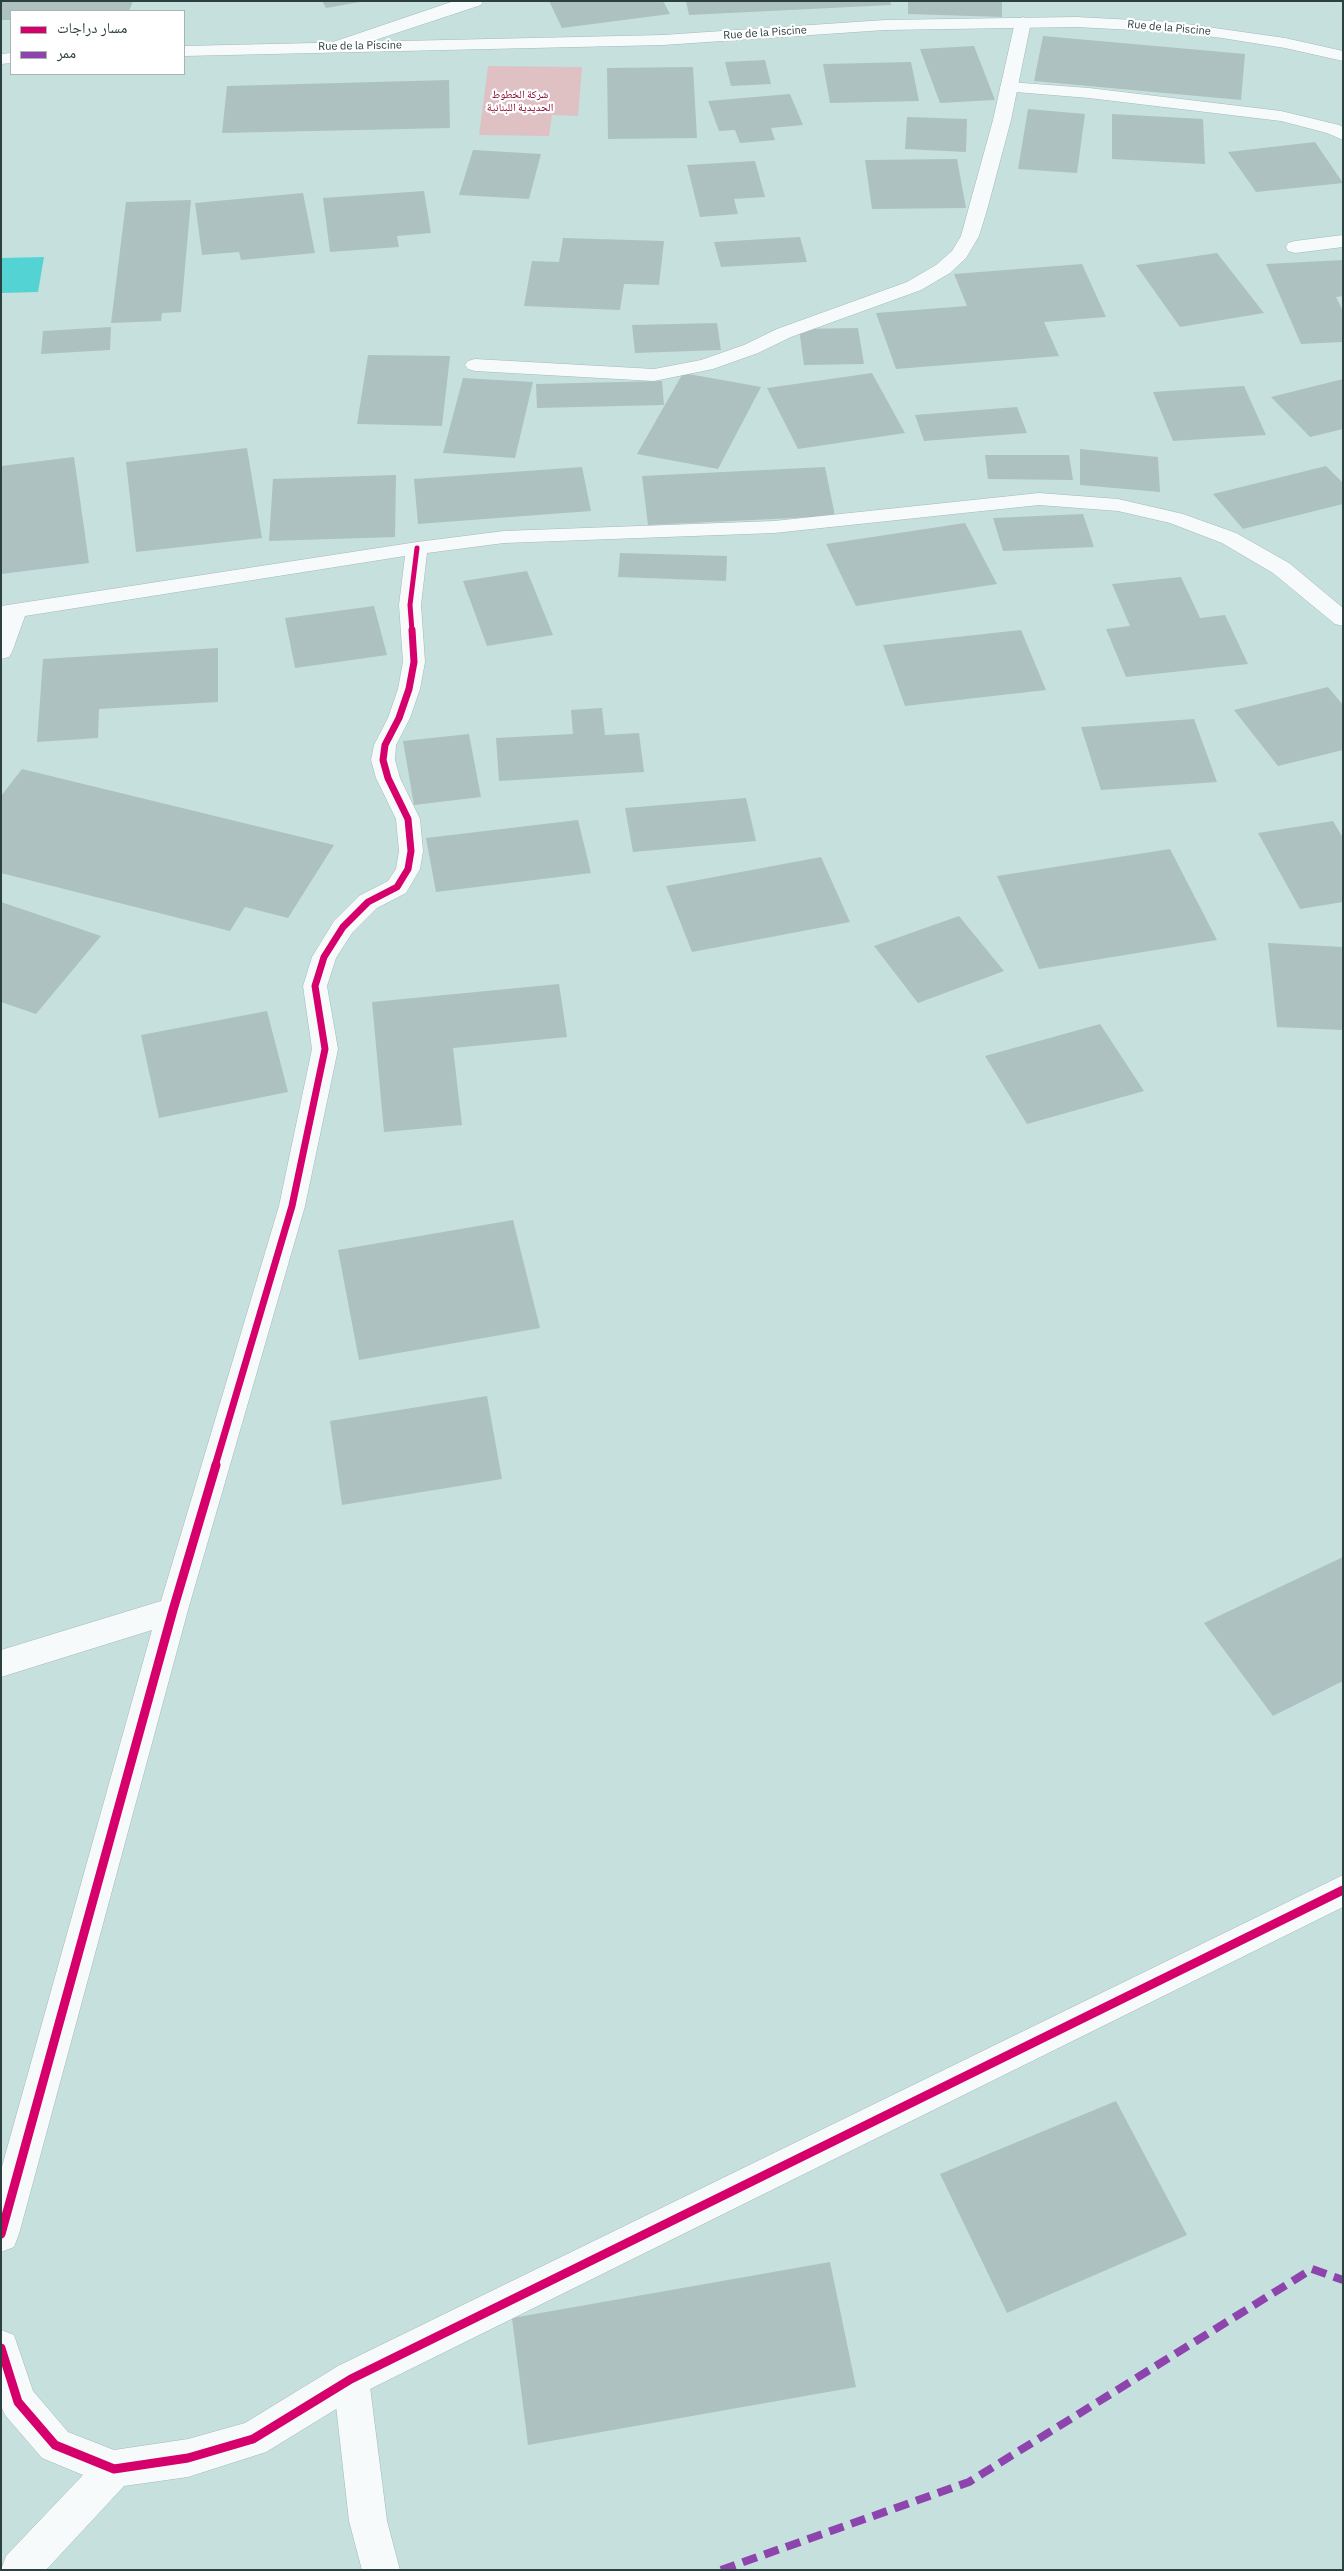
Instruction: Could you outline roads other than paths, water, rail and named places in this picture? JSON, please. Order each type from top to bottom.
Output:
[{"type":"street","points":[[339,46],[475,1]]},
{"type":"street","points":[[475,365],[654,375],[706,366],[751,349],[784,333],[914,286],[943,269],[954,259],[970,236],[1009,86],[1023,22]]},
{"type":"street","name":"Rue de la Piscine","points":[[185,52],[339,46],[663,40],[885,25],[1076,22],[1180,28],[1276,41],[1343,56]]},
{"type":"street","points":[[1009,86],[1099,94],[1281,116],[1333,128],[1343,135]]},
{"type":"street","points":[[1295,247],[1343,241]]},
{"type":"street","points":[[1,652],[9,612],[417,548],[504,536],[774,528],[1039,499],[1118,505],[1176,518],[1229,538],[1280,568],[1343,618]]},
{"type":"street","points":[[1,2234],[173,1610],[292,1206],[325,1049],[315,986],[324,957],[343,926],[368,902],[397,887],[408,869],[411,851],[408,819],[388,778],[382,760],[385,745],[399,718],[409,690],[414,662],[410,605],[417,548]]},
{"type":"street","points":[[1,1664],[173,1610]]},
{"type":"street","points":[[1,2348],[18,2402],[55,2445],[114,2469],[188,2458],[253,2440],[352,2379],[1343,1890]]},
{"type":"street","points":[[352,2379],[368,2521],[381,2570]]},
{"type":"street","points":[[20,2570],[114,2469]]},
{"type":"water","points":[[44,257],[38,292],[1,293],[1,258]]},
{"type":"park label","name":"شركة الخطوط الحديدية اللبنانية","points":[[520,101]]}]
